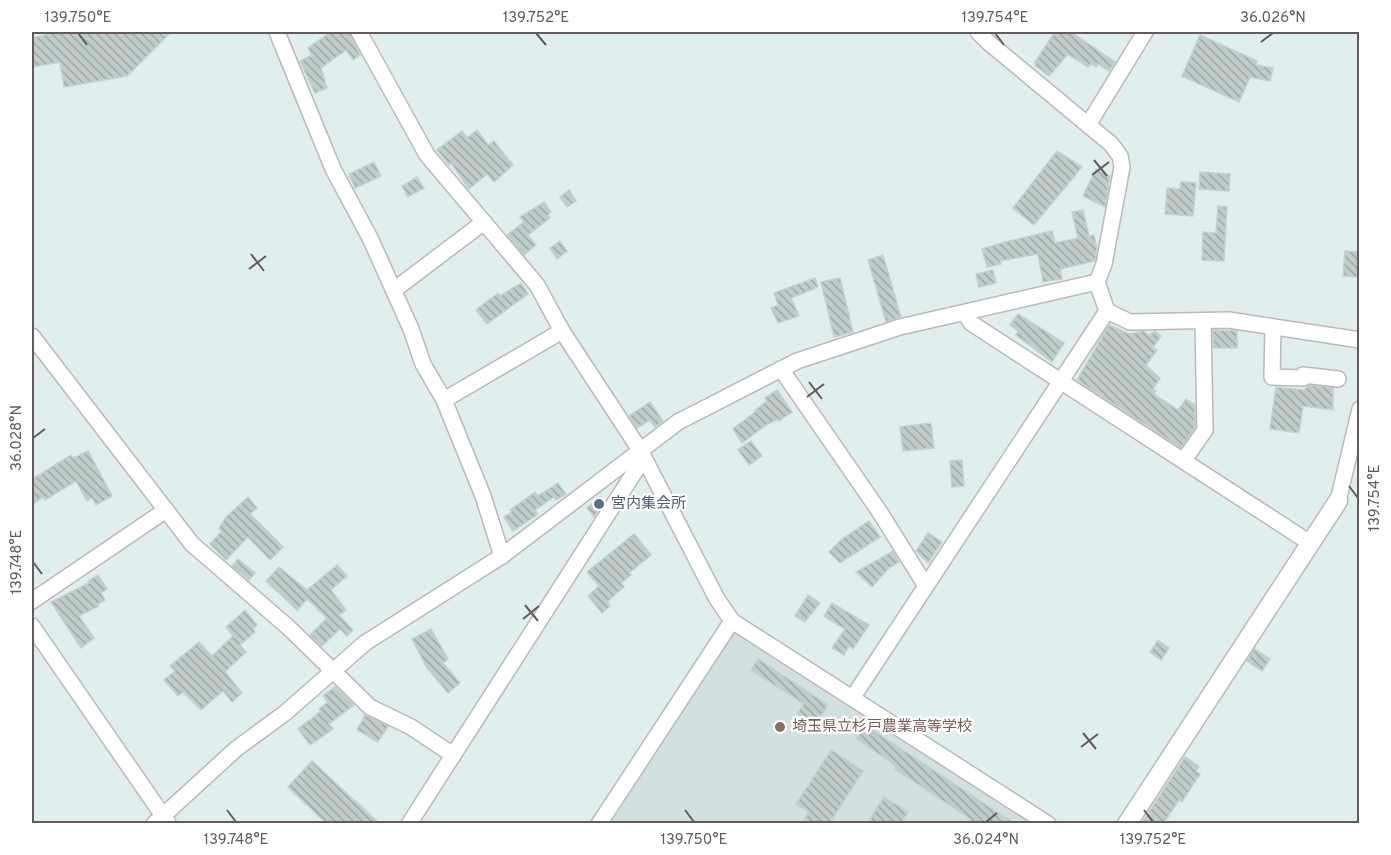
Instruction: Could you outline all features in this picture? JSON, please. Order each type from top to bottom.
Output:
[{"type":"street","points":[[277,32],[333,170],[394,290],[423,364],[444,400],[483,496],[502,556]]},
{"type":"street","points":[[359,32],[427,155],[527,270],[562,331],[642,454],[717,599],[732,621],[1048,824]]},
{"type":"street","points":[[978,32],[1111,144],[1120,156],[1122,167],[1104,264],[1097,282],[1107,311],[1130,322],[1229,320],[1359,340]]},
{"type":"street","points":[[1088,125],[1145,32]]},
{"type":"street","points":[[394,290],[484,222]]},
{"type":"street","points":[[32,626],[162,821],[236,749],[285,713],[365,643],[502,556],[642,454],[678,422],[797,361],[900,327],[1097,282]]},
{"type":"street","points":[[853,697],[1107,311]]},
{"type":"street","points":[[965,313],[971,323],[1310,543]]},
{"type":"street","points":[[1184,460],[1204,430],[1203,321]]},
{"type":"street","points":[[1273,327],[1272,377],[1303,378],[1303,375],[1338,379]]},
{"type":"street","points":[[444,400],[562,331]]},
{"type":"street","points":[[32,336],[38,359],[192,544],[334,670],[370,707],[411,727],[453,755]]},
{"type":"street","points":[[782,369],[879,511],[926,586]]},
{"type":"street","points":[[1127,824],[1338,501],[1359,410]]},
{"type":"street","points":[[409,824],[642,454]]},
{"type":"street","points":[[32,601],[166,510]]},
{"type":"street","points":[[599,824],[732,621]]},
{"type":"shaded area","name":"埼玉県立杉戸農業高等学校","points":[[736,630],[1040,824],[610,824]]},
{"type":"building","points":[[57,32],[171,32],[127,76],[64,87],[60,62],[32,67],[32,38]]},
{"type":"building","points":[[331,32],[349,32],[360,55],[353,60],[346,50],[321,68],[327,88],[315,93],[300,61],[312,55],[308,48]]},
{"type":"building","points":[[1055,32],[1071,32],[1115,62],[1109,71],[1098,64],[1096,67],[1091,64],[1088,67],[1068,54],[1049,76],[1036,66],[1035,62]]},
{"type":"building","points":[[1200,35],[1257,61],[1256,65],[1273,68],[1270,81],[1250,77],[1239,102],[1182,76]]},
{"type":"building","points":[[477,130],[488,145],[494,141],[513,165],[494,182],[487,174],[469,189],[451,163],[449,165],[437,150],[462,131],[467,138]]},
{"type":"building","points":[[1057,151],[1082,167],[1034,225],[1013,208]]},
{"type":"building","points":[[374,162],[381,176],[355,188],[349,174]]},
{"type":"building","points":[[1096,169],[1110,176],[1105,207],[1083,196]]},
{"type":"building","points":[[1200,172],[1230,174],[1229,191],[1199,189]]},
{"type":"building","points":[[417,177],[424,188],[408,197],[402,186]]},
{"type":"building","points":[[1181,182],[1196,183],[1193,216],[1165,214],[1167,188],[1180,189]]},
{"type":"building","points":[[569,190],[576,201],[567,207],[560,197]]},
{"type":"building","points":[[544,202],[551,212],[548,215],[550,218],[528,235],[536,245],[524,255],[507,235],[524,222],[520,217]]},
{"type":"building","points":[[1218,206],[1227,207],[1224,261],[1202,260],[1203,232],[1216,233]]},
{"type":"building","points":[[1083,210],[1089,236],[1094,235],[1097,249],[1095,261],[1060,269],[1062,279],[1043,282],[1038,254],[1000,261],[1001,264],[987,267],[982,249],[1052,231],[1055,243],[1078,238],[1072,212]]},
{"type":"building","points":[[560,241],[567,251],[557,259],[550,248]]},
{"type":"building","points":[[1345,251],[1359,252],[1359,277],[1343,276]]},
{"type":"building","points":[[883,255],[901,317],[886,322],[868,260]]},
{"type":"building","points":[[993,270],[996,283],[979,287],[976,274]]},
{"type":"building","points":[[815,278],[818,287],[791,298],[799,316],[778,323],[771,308],[778,305],[774,293]]},
{"type":"building","points":[[840,278],[853,332],[834,337],[821,282]]},
{"type":"building","points":[[521,283],[528,294],[487,324],[476,310],[498,293],[500,296]]},
{"type":"building","points":[[1018,314],[1064,343],[1052,362],[1016,335],[1018,331],[1010,325]]},
{"type":"building","points":[[1109,325],[1129,334],[1143,331],[1149,335],[1155,331],[1161,336],[1153,347],[1157,350],[1146,365],[1160,378],[1153,389],[1156,391],[1154,394],[1178,410],[1186,399],[1195,405],[1195,427],[1181,448],[1077,380]]},
{"type":"building","points":[[1213,330],[1237,331],[1237,348],[1213,348]]},
{"type":"building","points":[[1309,385],[1333,388],[1333,410],[1303,406],[1299,433],[1270,429],[1276,387],[1304,390]]},
{"type":"building","points":[[777,390],[792,412],[779,421],[778,419],[766,425],[742,443],[733,429],[767,401],[765,398]]},
{"type":"building","points":[[650,402],[663,421],[655,427],[650,420],[637,428],[629,416]]},
{"type":"building","points":[[931,423],[934,448],[903,451],[900,427]]},
{"type":"building","points":[[751,441],[762,456],[749,465],[738,450]]},
{"type":"building","points":[[88,451],[112,496],[96,505],[92,498],[87,501],[76,481],[45,500],[43,497],[32,505],[34,478],[71,455],[73,458]]},
{"type":"building","points":[[962,460],[964,486],[952,487],[950,461]]},
{"type":"building","points":[[558,483],[566,494],[556,500],[554,497],[535,510],[538,514],[513,531],[504,517],[512,512],[510,510],[535,492],[538,496]]},
{"type":"building","points":[[248,497],[257,508],[250,514],[283,547],[270,560],[248,537],[226,560],[210,544],[222,531],[219,529],[225,518]]},
{"type":"building","points":[[600,497],[604,501],[594,517],[587,508]]},
{"type":"building","points":[[869,521],[880,537],[840,563],[829,552],[842,539]]},
{"type":"building","points":[[928,533],[942,542],[928,563],[916,551]]},
{"type":"building","points":[[634,534],[651,555],[629,573],[631,575],[621,583],[624,587],[607,602],[610,606],[602,613],[588,596],[599,586],[587,572]]},
{"type":"building","points":[[893,551],[899,562],[889,568],[872,587],[856,572]]},
{"type":"building","points":[[238,559],[255,573],[249,580],[232,566]]},
{"type":"building","points":[[337,565],[347,576],[331,590],[346,610],[339,615],[353,630],[347,636],[340,629],[322,646],[310,635],[327,618],[307,599],[297,610],[266,581],[279,567],[307,590]]},
{"type":"building","points":[[98,575],[107,589],[101,593],[105,600],[98,604],[99,606],[79,616],[94,638],[81,648],[51,602],[89,583],[88,581]]},
{"type":"building","points":[[808,595],[820,603],[805,622],[795,616]]},
{"type":"building","points":[[832,603],[869,625],[853,649],[849,646],[844,655],[832,648],[845,629],[824,616]]},
{"type":"building","points":[[245,610],[257,625],[253,629],[255,632],[240,645],[246,652],[225,672],[242,693],[232,702],[223,691],[201,710],[183,692],[178,696],[164,680],[175,671],[170,666],[199,642],[212,656],[233,636],[226,627]]},
{"type":"building","points":[[431,629],[448,659],[443,663],[460,683],[448,693],[427,668],[412,639]]},
{"type":"building","points":[[1158,640],[1169,648],[1161,660],[1150,652]]},
{"type":"building","points":[[1254,649],[1270,659],[1262,671],[1247,661]]},
{"type":"building","points":[[758,659],[828,705],[815,725],[797,713],[804,704],[751,670]]},
{"type":"building","points":[[335,687],[354,705],[329,724],[333,729],[310,745],[298,729],[321,711],[319,709],[328,702],[323,696]]},
{"type":"building","points":[[365,715],[388,726],[378,742],[357,730]]},
{"type":"building","points":[[865,725],[1016,824],[967,824],[970,819],[895,769],[896,767],[890,761],[856,739]]},
{"type":"building","points":[[831,750],[863,771],[829,824],[802,824],[809,812],[796,804]]},
{"type":"building","points":[[1185,757],[1199,766],[1196,771],[1200,774],[1182,802],[1179,800],[1163,824],[1141,824]]},
{"type":"building","points":[[312,761],[380,824],[327,824],[288,787]]},
{"type":"building","points":[[884,797],[908,812],[901,824],[867,824]]},
{"type":"place","name":"宮内集会所","points":[[599,504]]},
{"type":"place","name":"埼玉県立杉戸農業高等学校","points":[[780,727]]}]
